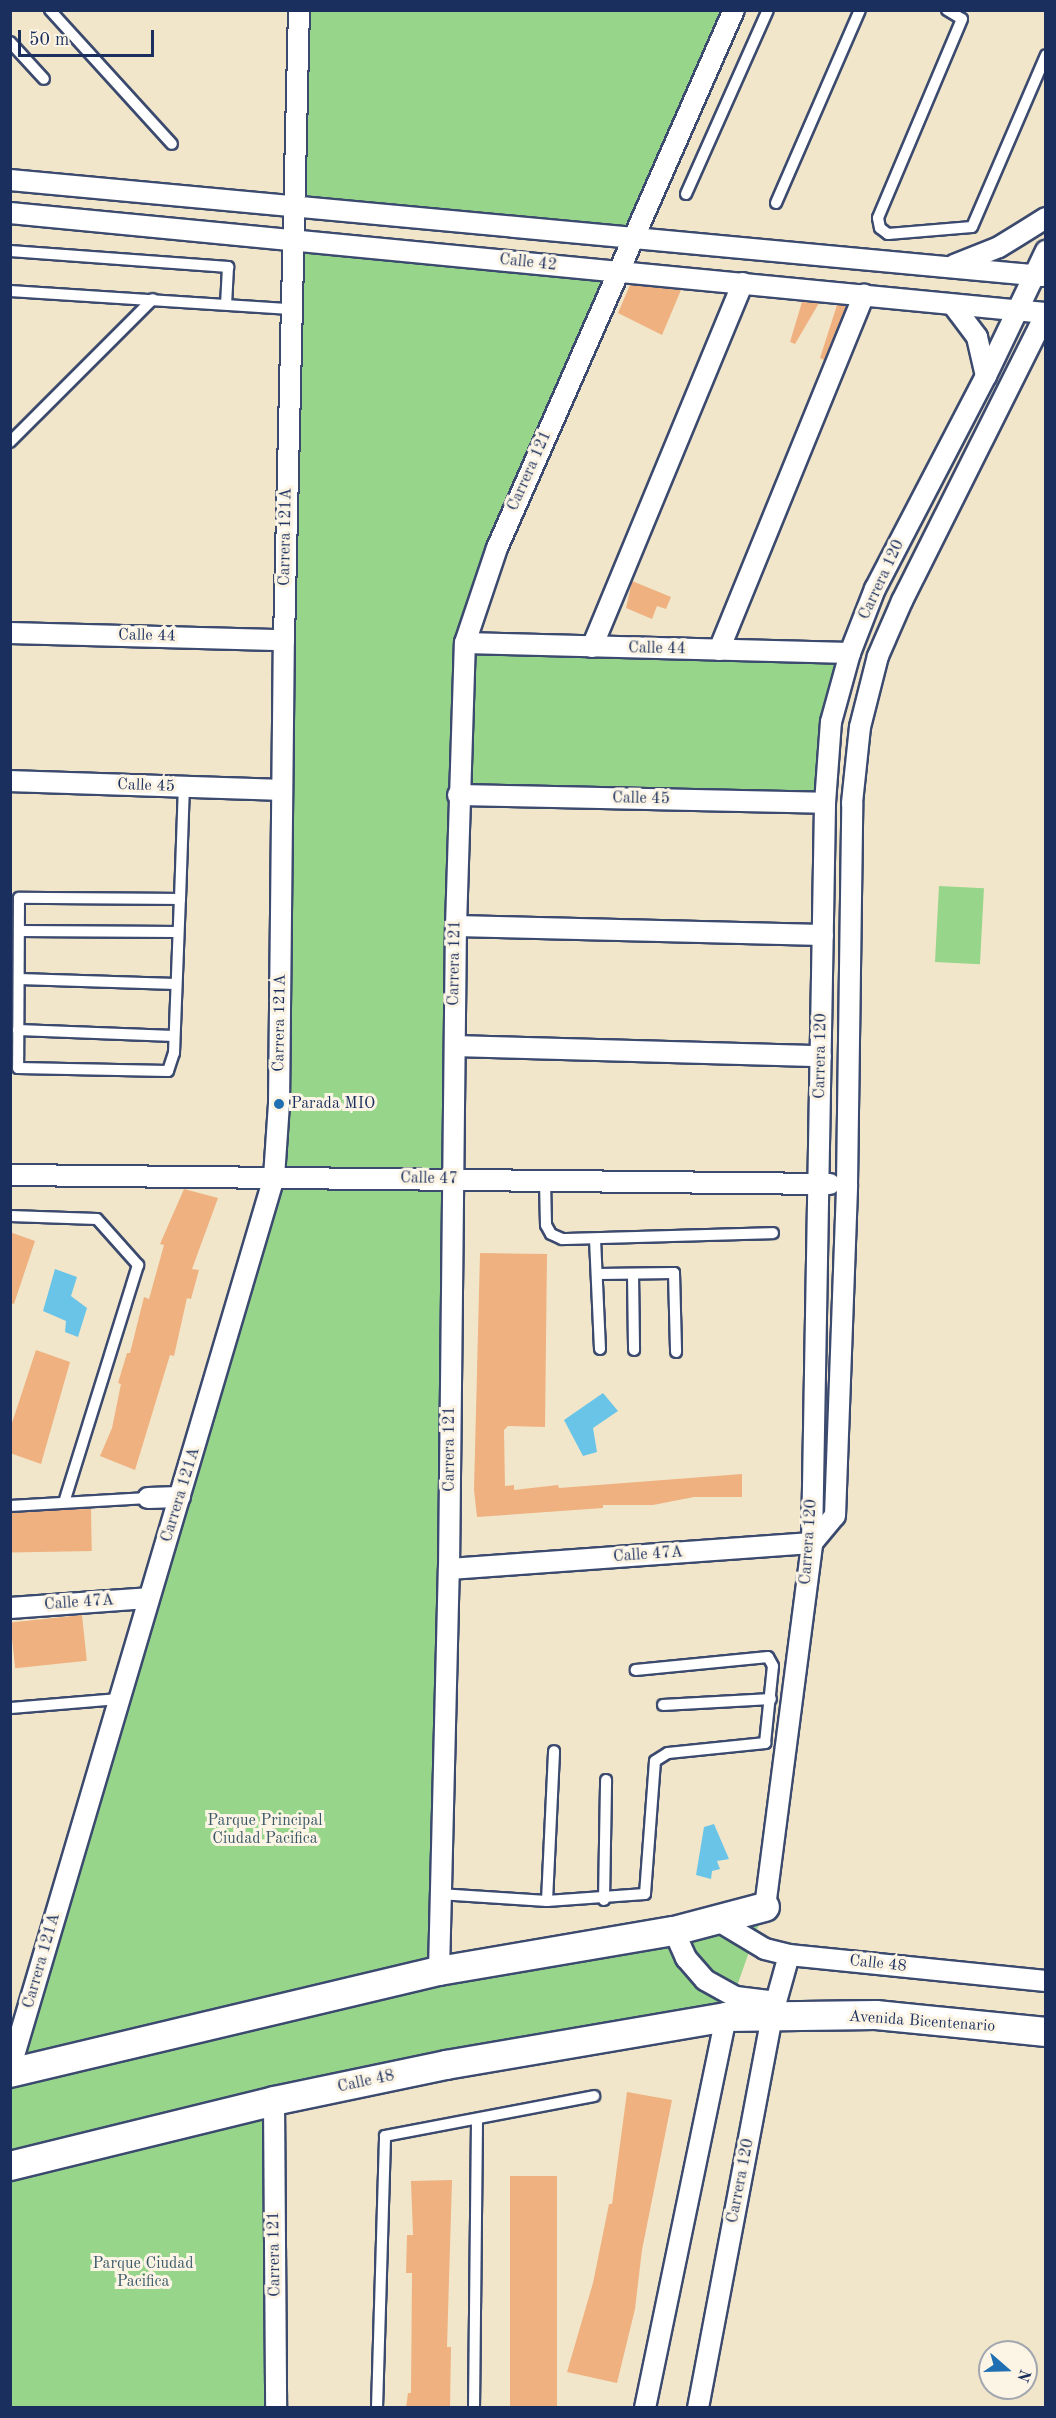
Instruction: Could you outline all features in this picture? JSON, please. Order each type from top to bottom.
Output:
[{"type":"main road","points":[[10,2071],[439,1971],[720,1922],[765,1907]]},
{"type":"main road","name":"Avenida Bicentenario","points":[[726,2017],[773,2009],[876,2015],[1046,2032]]},
{"type":"main road","name":"Calle 48","points":[[10,2166],[273,2101],[446,2065],[726,2017]]},
{"type":"street","name":"Carrera 121A","points":[[10,2071],[274,1177],[279,1104],[290,309],[299,10]]},
{"type":"street","name":"Carrera 121","points":[[439,1971],[439,1894],[449,1569],[451,1179],[458,795],[465,643],[497,548],[734,10]]},
{"type":"street","points":[[10,180],[293,209],[634,236],[1039,275]]},
{"type":"street","name":"Calle 42","points":[[10,213],[1045,313]]},
{"type":"street","points":[[952,266],[999,246],[1046,218]]},
{"type":"street","name":"Carrera 120","points":[[765,1907],[812,1543],[825,803],[831,722],[850,653],[875,589],[986,376],[1015,311],[1039,275],[1046,250]]},
{"type":"street","points":[[592,647],[743,283]]},
{"type":"street","points":[[719,650],[864,294]]},
{"type":"street","points":[[953,305],[977,337],[986,376]]},
{"type":"street","name":"Carrera 120","points":[[812,1543],[835,1516],[847,1184],[852,803],[860,727],[878,656],[902,601],[1045,313]]},
{"type":"street","name":"Calle 44","points":[[10,633],[284,640]]},
{"type":"street","name":"Calle 44","points":[[465,643],[850,653]]},
{"type":"street","name":"Calle 45","points":[[10,781],[282,790]]},
{"type":"street","name":"Calle 45","points":[[458,795],[825,803]]},
{"type":"street","points":[[456,926],[823,935]]},
{"type":"street","points":[[455,1046],[821,1056]]},
{"type":"street","name":"Calle 47","points":[[10,1175],[847,1184]]},
{"type":"street","points":[[148,1498],[180,1497]]},
{"type":"street","name":"Calle 47A","points":[[449,1569],[812,1543]]},
{"type":"street","name":"Calle 47A","points":[[10,1608],[148,1598]]},
{"type":"street","name":"Calle 48","points":[[720,1922],[765,1950],[789,1956],[1046,1981]]},
{"type":"street","points":[[674,1931],[686,1958],[705,1980],[736,1997],[773,2009]]},
{"type":"street","name":"Carrera 120","points":[[698,2408],[773,2009],[789,1956]]},
{"type":"street","points":[[645,2408],[726,2017]]},
{"type":"street","name":"Carrera 121","points":[[273,2101],[276,2408]]},
{"type":"lane","points":[[50,10],[172,144]]},
{"type":"lane","points":[[686,194],[768,10]]},
{"type":"lane","points":[[776,203],[860,10]]},
{"type":"lane","points":[[947,10],[962,19],[878,218],[880,228],[888,234],[972,227],[1046,55]]},
{"type":"lane","points":[[10,42],[44,79]]},
{"type":"lane","points":[[10,251],[228,267],[226,304]]},
{"type":"lane","points":[[10,291],[290,309]]},
{"type":"lane","points":[[10,442],[153,299]]},
{"type":"lane","points":[[180,899],[19,898],[18,1068],[168,1071],[174,1036],[177,984],[184,787]]},
{"type":"lane","points":[[19,931],[178,932]]},
{"type":"lane","points":[[19,979],[177,984]]},
{"type":"lane","points":[[18,1030],[174,1036]]},
{"type":"lane","points":[[545,1181],[546,1226],[551,1234],[562,1239],[773,1233]]},
{"type":"lane","points":[[10,1216],[97,1219],[138,1265],[64,1502]]},
{"type":"lane","points":[[596,1239],[600,1348]]},
{"type":"lane","points":[[599,1274],[674,1274],[676,1352]]},
{"type":"lane","points":[[633,1274],[634,1350]]},
{"type":"lane","points":[[10,1506],[148,1498]]},
{"type":"lane","points":[[439,1894],[547,1901],[604,1900],[640,1896],[649,1889],[655,1761],[668,1753],[765,1743],[773,1666],[768,1657],[636,1670]]},
{"type":"lane","points":[[10,1708],[120,1699]]},
{"type":"lane","points":[[663,1705],[771,1699]]},
{"type":"lane","points":[[547,1901],[554,1751]]},
{"type":"lane","points":[[604,1900],[606,1780]]},
{"type":"lane","points":[[377,2408],[385,2136],[477,2121],[594,2096]]},
{"type":"lane","points":[[474,2408],[477,2121]]},
{"type":"green space","points":[[299,11],[734,11],[634,236],[293,209]]},
{"type":"green space","name":"Parque Principal Ciudad Pacifica","points":[[292,239],[618,272],[465,643],[850,653],[825,803],[459,795],[439,1970],[765,1907],[726,2017],[274,2101],[276,2407],[11,2407],[10,2069],[274,1177]]},
{"type":"green space","points":[[939,886],[984,888],[980,964],[935,962]]},
{"type":"water","points":[[55,1269],[77,1277],[71,1296],[87,1308],[78,1337],[65,1332],[66,1321],[43,1311]]},
{"type":"water","points":[[603,1393],[618,1411],[593,1428],[597,1452],[583,1456],[564,1420]]},
{"type":"water","points":[[714,1824],[729,1859],[717,1861],[720,1869],[712,1871],[711,1879],[696,1875],[704,1827]]},
{"type":"building","points":[[630,285],[681,290],[662,335],[618,313]]},
{"type":"building","points":[[802,302],[819,303],[795,344],[790,342]]},
{"type":"building","points":[[837,305],[846,306],[824,360],[820,358]]},
{"type":"building","points":[[632,581],[671,597],[666,609],[657,606],[652,619],[626,608]]},
{"type":"building","points":[[184,1189],[218,1198],[192,1269],[199,1270],[191,1299],[187,1298],[174,1356],[170,1355],[135,1470],[100,1456],[112,1428],[121,1384],[118,1383],[127,1353],[130,1353],[144,1297],[149,1299],[164,1245],[160,1244]]},
{"type":"building","points":[[10,1232],[35,1241],[14,1304],[10,1303]]},
{"type":"building","points":[[480,1253],[547,1254],[545,1427],[508,1426],[504,1430],[505,1486],[514,1485],[514,1490],[558,1485],[559,1488],[742,1474],[742,1497],[694,1497],[653,1505],[603,1505],[603,1508],[477,1517],[474,1490]]},
{"type":"building","points":[[36,1350],[70,1362],[41,1464],[10,1453],[10,1429]]},
{"type":"building","points":[[91,1509],[92,1551],[11,1552],[10,1510]]},
{"type":"building","points":[[82,1615],[87,1661],[15,1668],[10,1623]]},
{"type":"building","points":[[627,2092],[672,2100],[642,2250],[635,2309],[617,2383],[567,2372],[593,2283],[609,2204],[612,2204]]},
{"type":"building","points":[[510,2176],[557,2176],[557,2408],[510,2408]]},
{"type":"building","points":[[452,2180],[447,2347],[451,2347],[450,2408],[406,2408],[408,2393],[411,2393],[412,2273],[406,2273],[407,2235],[413,2235],[411,2181]]},
{"type":"place","name":"Parada MIO","points":[[279,1104]]},
{"type":"park label","name":"Parque Ciudad Pacifica","points":[[143,2273]]}]
